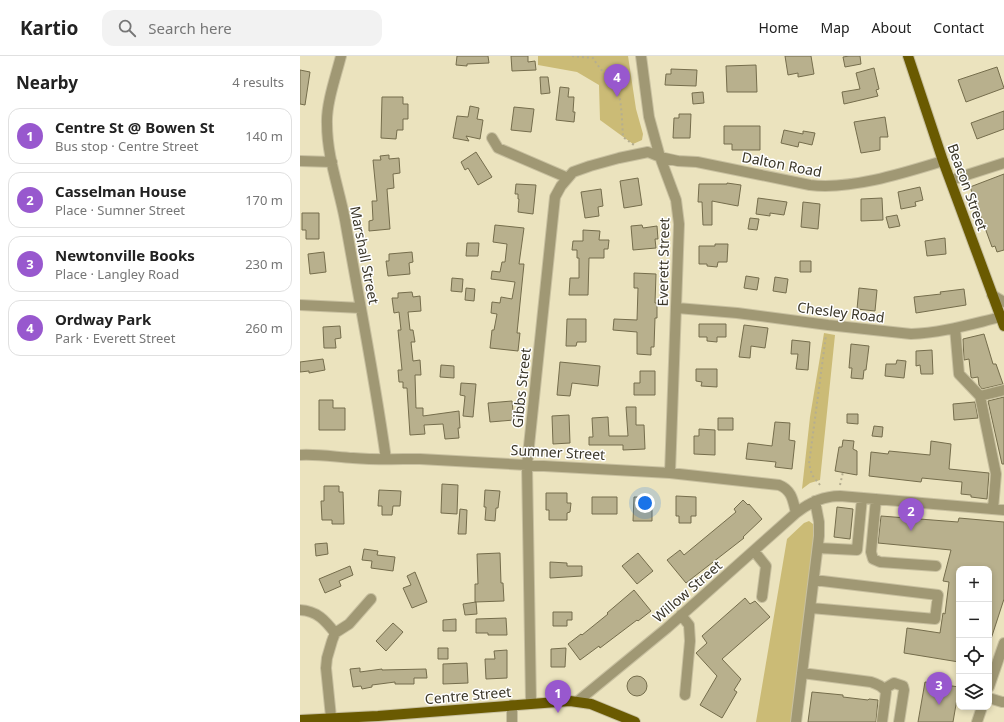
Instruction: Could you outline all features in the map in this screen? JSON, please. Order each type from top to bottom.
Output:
[{"type":"main road","name":"Beacon Street","points":[[908,56],[943,161],[1002,322]]},
{"type":"main road","name":"Centre Street","points":[[300,720],[331,717],[378,719],[531,703],[578,701],[604,709],[635,722]]},
{"type":"street","name":"Marshall Street","points":[[341,56],[330,99],[327,124],[332,162],[342,207],[380,411],[386,459]]},
{"type":"street","name":"Everett Street","points":[[641,56],[649,117],[660,157],[676,200],[679,224],[670,473]]},
{"type":"street","points":[[492,138],[498,148],[568,178]]},
{"type":"street","name":"Gibbs Street","points":[[531,703],[527,465],[555,197],[561,186],[572,172],[635,154],[648,152],[660,157]]},
{"type":"street","name":"Dalton Road","points":[[660,157],[678,161],[696,162],[825,187],[841,186],[894,175],[943,161]]},
{"type":"street","points":[[300,161],[332,162]]},
{"type":"street","points":[[951,180],[1004,163]]},
{"type":"street","points":[[992,295],[1004,302]]},
{"type":"street","points":[[300,306],[361,308]]},
{"type":"street","name":"Chesley Road","points":[[676,308],[737,313],[911,334],[925,334],[955,328],[1002,322]]},
{"type":"street","points":[[955,328],[959,374],[980,396],[996,474],[993,509]]},
{"type":"street","points":[[980,396],[1004,390]]},
{"type":"street","name":"Sumner Street","points":[[300,455],[313,454],[354,458],[420,459],[670,473],[779,485],[789,492],[796,513]]},
{"type":"street","points":[[796,722],[820,526],[815,501],[829,496],[1004,510]]},
{"type":"street","points":[[818,548],[857,550],[862,498]]},
{"type":"street","points":[[876,499],[871,552],[873,559],[880,562],[936,566]]},
{"type":"street","name":"Willow Street","points":[[578,701],[682,615],[796,513],[815,501]]},
{"type":"street","points":[[754,551],[766,566],[762,597]]},
{"type":"street","points":[[811,608],[935,619],[938,595],[814,580]]},
{"type":"street","points":[[331,717],[326,668],[329,650],[335,633],[349,624],[371,599]]},
{"type":"street","points":[[300,610],[318,614],[335,633]]},
{"type":"street","points":[[682,615],[689,625],[690,641],[686,695]]},
{"type":"street","points":[[992,678],[1004,643]]},
{"type":"street","points":[[802,673],[871,682],[880,685],[886,692],[882,722]]},
{"type":"street","points":[[884,689],[894,683],[903,686],[904,690],[899,722]]},
{"type":"street","points":[[992,699],[1004,702]]},
{"type":"street","points":[[512,705],[512,722]]},
{"type":"street","points":[[977,722],[981,710]]},
{"type":"path","points":[[572,56],[593,58],[598,67],[612,84],[618,94],[623,137],[634,146]]},
{"type":"path","points":[[820,485],[812,475],[809,464],[828,325]]},
{"type":"path","points":[[840,486],[842,472]]},
{"type":"shaded area","points":[[538,56],[628,56],[636,109],[643,134],[642,140],[633,144],[600,120],[599,85],[577,72],[538,65]]},
{"type":"shaded area","points":[[824,333],[835,335],[820,480],[810,483],[802,489],[810,417]]},
{"type":"shaded area","points":[[809,521],[813,524],[815,532],[792,722],[756,722],[787,539],[804,523]]},
{"type":"building","points":[[457,56],[488,56],[489,63],[467,64],[467,66],[456,65]]},
{"type":"building","points":[[511,56],[528,56],[528,62],[535,61],[536,70],[512,71]]},
{"type":"building","points":[[785,56],[811,56],[814,74],[798,77],[798,73],[788,75]]},
{"type":"building","points":[[860,56],[861,64],[845,67],[843,57]]},
{"type":"building","points":[[756,65],[757,92],[727,92],[726,66]]},
{"type":"building","points":[[997,67],[1004,88],[966,102],[958,80]]},
{"type":"building","points":[[874,68],[879,89],[876,90],[878,96],[844,104],[842,92],[860,89],[856,73]]},
{"type":"building","points":[[671,69],[697,70],[696,86],[665,85],[666,74],[671,74]]},
{"type":"building","points":[[300,70],[310,72],[305,105],[300,104]]},
{"type":"building","points":[[540,77],[548,77],[550,93],[541,94]]},
{"type":"building","points":[[560,87],[569,88],[568,97],[574,97],[574,122],[556,120]]},
{"type":"building","points":[[703,92],[704,103],[693,104],[692,93]]},
{"type":"building","points":[[382,97],[403,97],[403,104],[408,104],[408,119],[403,119],[403,130],[397,130],[396,139],[381,138]]},
{"type":"building","points":[[470,106],[479,108],[477,119],[483,120],[480,139],[466,136],[469,141],[453,138],[457,116],[468,117]]},
{"type":"building","points":[[514,107],[534,109],[531,132],[511,130]]},
{"type":"building","points":[[1004,111],[1004,129],[977,139],[971,123]]},
{"type":"building","points":[[679,114],[691,114],[690,138],[673,138],[674,118],[679,118]]},
{"type":"building","points":[[885,117],[888,137],[880,137],[880,150],[861,153],[854,122]]},
{"type":"building","points":[[724,126],[760,126],[760,150],[732,150],[732,144],[724,144]]},
{"type":"building","points":[[784,130],[803,134],[803,131],[815,133],[812,145],[799,142],[798,147],[781,143]]},
{"type":"building","points":[[476,152],[492,177],[478,185],[468,168],[465,170],[461,162]]},
{"type":"building","points":[[389,155],[389,159],[399,158],[400,173],[393,174],[394,188],[387,189],[390,229],[369,231],[369,221],[373,220],[372,201],[377,201],[373,160],[381,160],[380,156]]},
{"type":"building","points":[[1004,174],[1004,250],[997,252],[995,246],[992,247],[970,187]]},
{"type":"building","points":[[638,178],[642,205],[624,208],[620,181]]},
{"type":"building","points":[[727,183],[741,185],[738,206],[712,201],[712,225],[703,225],[702,202],[698,202],[699,184]]},
{"type":"building","points":[[516,184],[536,185],[533,214],[518,212],[519,199],[518,194],[515,194]]},
{"type":"building","points":[[920,187],[923,200],[915,202],[916,206],[901,209],[898,192]]},
{"type":"building","points":[[601,189],[603,206],[598,207],[599,216],[585,218],[581,192]]},
{"type":"building","points":[[758,198],[787,202],[784,215],[770,213],[770,216],[756,214]]},
{"type":"building","points":[[882,198],[883,220],[861,221],[861,199]]},
{"type":"building","points":[[803,202],[820,204],[818,229],[801,227]]},
{"type":"building","points":[[302,213],[319,213],[319,239],[306,239],[306,230],[302,230]]},
{"type":"building","points":[[897,215],[900,226],[889,228],[886,217]]},
{"type":"building","points":[[750,218],[759,219],[757,230],[748,229]]},
{"type":"building","points":[[495,225],[524,228],[519,264],[524,264],[517,333],[520,333],[518,351],[490,348],[492,330],[494,330],[497,314],[491,313],[492,302],[500,303],[501,297],[512,299],[515,282],[491,279],[492,271],[500,272],[502,262],[505,262],[507,244],[493,242]]},
{"type":"building","points":[[642,225],[643,228],[657,226],[658,239],[655,239],[656,248],[633,250],[631,226]]},
{"type":"building","points":[[583,230],[600,231],[599,240],[609,240],[608,249],[604,249],[604,258],[589,258],[588,295],[569,295],[570,278],[579,278],[579,258],[577,258],[577,250],[572,250],[573,241],[583,241]]},
{"type":"building","points":[[945,238],[946,254],[927,256],[925,241]]},
{"type":"building","points":[[467,243],[479,243],[478,256],[466,256]]},
{"type":"building","points":[[715,244],[728,244],[727,262],[718,262],[717,267],[707,266],[707,264],[699,264],[699,246],[715,246]]},
{"type":"building","points":[[324,252],[326,272],[310,274],[308,254]]},
{"type":"building","points":[[412,252],[413,262],[409,263],[410,274],[388,276],[386,261],[389,261],[389,254]]},
{"type":"building","points":[[800,261],[811,261],[811,272],[800,272]]},
{"type":"building","points":[[634,273],[656,274],[655,303],[657,303],[657,318],[655,318],[654,347],[651,347],[651,355],[637,354],[637,332],[613,330],[614,319],[637,320],[638,288],[634,288]]},
{"type":"building","points":[[746,276],[759,278],[757,290],[744,288]]},
{"type":"building","points":[[775,277],[788,279],[786,293],[773,291]]},
{"type":"building","points":[[452,278],[463,279],[462,292],[451,291]]},
{"type":"building","points":[[466,288],[475,289],[474,301],[465,300]]},
{"type":"building","points":[[859,288],[877,290],[875,311],[857,309]]},
{"type":"building","points":[[964,289],[966,305],[916,313],[914,297],[941,294],[940,292]]},
{"type":"building","points":[[412,292],[413,297],[420,296],[421,311],[408,312],[410,330],[413,330],[415,342],[411,342],[413,361],[420,360],[421,375],[415,375],[416,408],[423,408],[423,416],[459,411],[459,438],[445,439],[443,424],[424,425],[425,434],[410,435],[407,388],[403,388],[403,382],[399,382],[398,370],[402,370],[398,330],[401,330],[399,312],[394,313],[392,298],[398,298],[398,293]]},
{"type":"building","points":[[567,319],[586,319],[586,342],[577,342],[576,346],[566,346]]},
{"type":"building","points":[[699,324],[726,324],[726,337],[717,337],[717,342],[707,341],[707,337],[699,337]]},
{"type":"building","points":[[744,325],[768,328],[765,348],[751,346],[750,358],[739,357]]},
{"type":"building","points":[[340,326],[341,338],[335,339],[336,348],[324,348],[323,327]]},
{"type":"building","points":[[984,334],[993,364],[996,364],[1003,384],[982,389],[979,385],[978,377],[971,377],[969,359],[964,360],[963,339]]},
{"type":"building","points":[[792,340],[810,342],[808,370],[796,369],[798,354],[791,354]]},
{"type":"building","points":[[851,344],[869,346],[866,370],[864,370],[863,379],[851,378],[852,368],[849,368]]},
{"type":"building","points":[[932,350],[933,374],[921,374],[920,365],[916,366],[916,351]]},
{"type":"building","points":[[323,359],[325,370],[309,373],[309,371],[300,372],[300,362]]},
{"type":"building","points":[[897,360],[906,361],[904,378],[885,376],[886,364],[896,364]]},
{"type":"building","points":[[560,362],[600,366],[598,386],[572,383],[570,396],[557,395]]},
{"type":"building","points":[[441,365],[454,366],[454,378],[440,377]]},
{"type":"building","points":[[696,369],[717,369],[717,387],[701,386],[702,382],[696,381]]},
{"type":"building","points":[[640,371],[655,371],[655,395],[634,395],[634,383],[640,383]]},
{"type":"building","points":[[461,383],[476,384],[473,417],[463,416],[465,396],[460,395]]},
{"type":"building","points":[[1004,397],[1004,464],[1002,464],[988,401]]},
{"type":"building","points":[[319,400],[333,400],[333,408],[345,408],[345,430],[319,430]]},
{"type":"building","points":[[512,401],[514,420],[490,422],[488,403]]},
{"type":"building","points":[[975,402],[978,418],[954,420],[953,404]]},
{"type":"building","points":[[626,407],[636,407],[636,425],[644,425],[645,449],[623,450],[623,445],[589,445],[589,437],[593,437],[592,418],[608,417],[609,436],[628,436]]},
{"type":"building","points":[[847,414],[858,414],[858,424],[847,423]]},
{"type":"building","points":[[569,415],[570,443],[553,444],[552,416]]},
{"type":"building","points":[[718,418],[733,418],[733,430],[718,430]]},
{"type":"building","points":[[775,422],[790,423],[789,440],[795,441],[792,469],[775,467],[776,462],[746,459],[748,443],[772,446]]},
{"type":"building","points":[[874,426],[883,427],[882,437],[872,436]]},
{"type":"building","points":[[699,429],[715,430],[715,455],[694,454],[694,436],[699,436]]},
{"type":"building","points":[[843,440],[854,441],[853,449],[857,451],[857,475],[835,471],[839,447],[842,447]]},
{"type":"building","points":[[931,441],[951,444],[949,469],[989,473],[987,499],[961,494],[962,482],[922,478],[921,482],[869,476],[871,452],[888,454],[889,451],[930,455]]},
{"type":"building","points":[[442,484],[458,485],[457,514],[441,513]]},
{"type":"building","points":[[324,486],[339,486],[339,492],[343,492],[344,524],[332,524],[332,520],[322,520],[321,501],[324,501]]},
{"type":"building","points":[[379,490],[401,491],[400,506],[393,506],[392,515],[382,515],[382,506],[378,506]]},
{"type":"building","points":[[485,490],[500,491],[495,521],[485,520]]},
{"type":"building","points":[[546,493],[567,493],[567,503],[571,503],[570,512],[567,513],[567,520],[549,520],[549,510],[546,510]]},
{"type":"building","points":[[676,496],[696,497],[696,516],[691,516],[691,523],[679,523],[679,516],[676,516]]},
{"type":"building","points":[[592,497],[617,497],[617,514],[592,514]]},
{"type":"building","points":[[634,497],[652,497],[652,521],[633,521]]},
{"type":"building","points":[[743,500],[748,505],[749,504],[762,519],[743,537],[744,538],[686,583],[667,560],[680,550],[684,555],[736,512],[734,509]]},
{"type":"building","points":[[837,507],[853,509],[850,539],[834,537]]},
{"type":"building","points":[[460,509],[467,510],[466,534],[458,534]]},
{"type":"building","points":[[881,516],[958,522],[959,518],[1004,522],[1004,599],[992,636],[992,566],[956,566],[956,662],[904,653],[907,628],[940,633],[943,613],[945,614],[949,582],[943,581],[951,550],[878,543]]},
{"type":"building","points":[[327,543],[328,554],[316,556],[315,544]]},
{"type":"building","points":[[364,549],[378,551],[377,555],[395,557],[393,571],[371,568],[372,561],[362,560]]},
{"type":"building","points":[[500,553],[501,583],[503,583],[504,601],[475,602],[475,584],[478,584],[477,554]]},
{"type":"building","points":[[638,553],[653,571],[637,584],[622,566]]},
{"type":"building","points":[[550,562],[567,563],[567,566],[582,566],[582,576],[550,578]]},
{"type":"building","points":[[350,566],[353,575],[339,581],[341,586],[325,593],[319,579]]},
{"type":"building","points":[[415,572],[427,602],[412,608],[403,588],[411,585],[407,576]]},
{"type":"building","points":[[634,590],[651,611],[600,648],[599,646],[580,660],[568,644],[608,614],[607,613]]},
{"type":"building","points":[[745,598],[750,604],[755,601],[770,617],[722,659],[741,679],[734,690],[737,692],[722,718],[700,705],[717,676],[696,653],[707,643],[702,636]]},
{"type":"building","points":[[476,602],[477,614],[465,615],[463,604]]},
{"type":"building","points":[[553,612],[572,612],[572,620],[567,620],[567,626],[553,626]]},
{"type":"building","points":[[506,618],[507,635],[488,635],[488,633],[476,633],[476,619]]},
{"type":"building","points":[[456,619],[456,631],[443,631],[443,620]]},
{"type":"building","points":[[393,623],[403,632],[386,651],[376,641]]},
{"type":"building","points":[[438,648],[448,648],[448,659],[438,659]]},
{"type":"building","points":[[566,648],[565,667],[551,667],[551,649]]},
{"type":"building","points":[[507,650],[507,678],[486,679],[485,659],[495,659],[494,651]]},
{"type":"building","points":[[467,663],[468,683],[443,684],[443,664]]},
{"type":"building","points":[[360,668],[360,672],[382,669],[426,669],[427,678],[414,678],[414,684],[395,684],[395,682],[372,685],[372,687],[362,689],[361,686],[353,687],[350,669]]},
{"type":"building","points":[[637,676],[644,679],[647,686],[644,693],[637,696],[630,693],[627,686],[630,679]]},
{"type":"building","points":[[925,682],[956,687],[956,704],[953,722],[918,722]]},
{"type":"building","points":[[812,692],[843,695],[843,697],[878,700],[876,722],[808,722]]},
{"type":"place","name":"Ordway Park","points":[[617,97]]},
{"type":"place","name":"Casselman House","points":[[911,531]]},
{"type":"place","name":"Newtonville Books","points":[[939,705]]},
{"type":"place","name":"Centre St @ Bowen St","points":[[558,713]]}]
